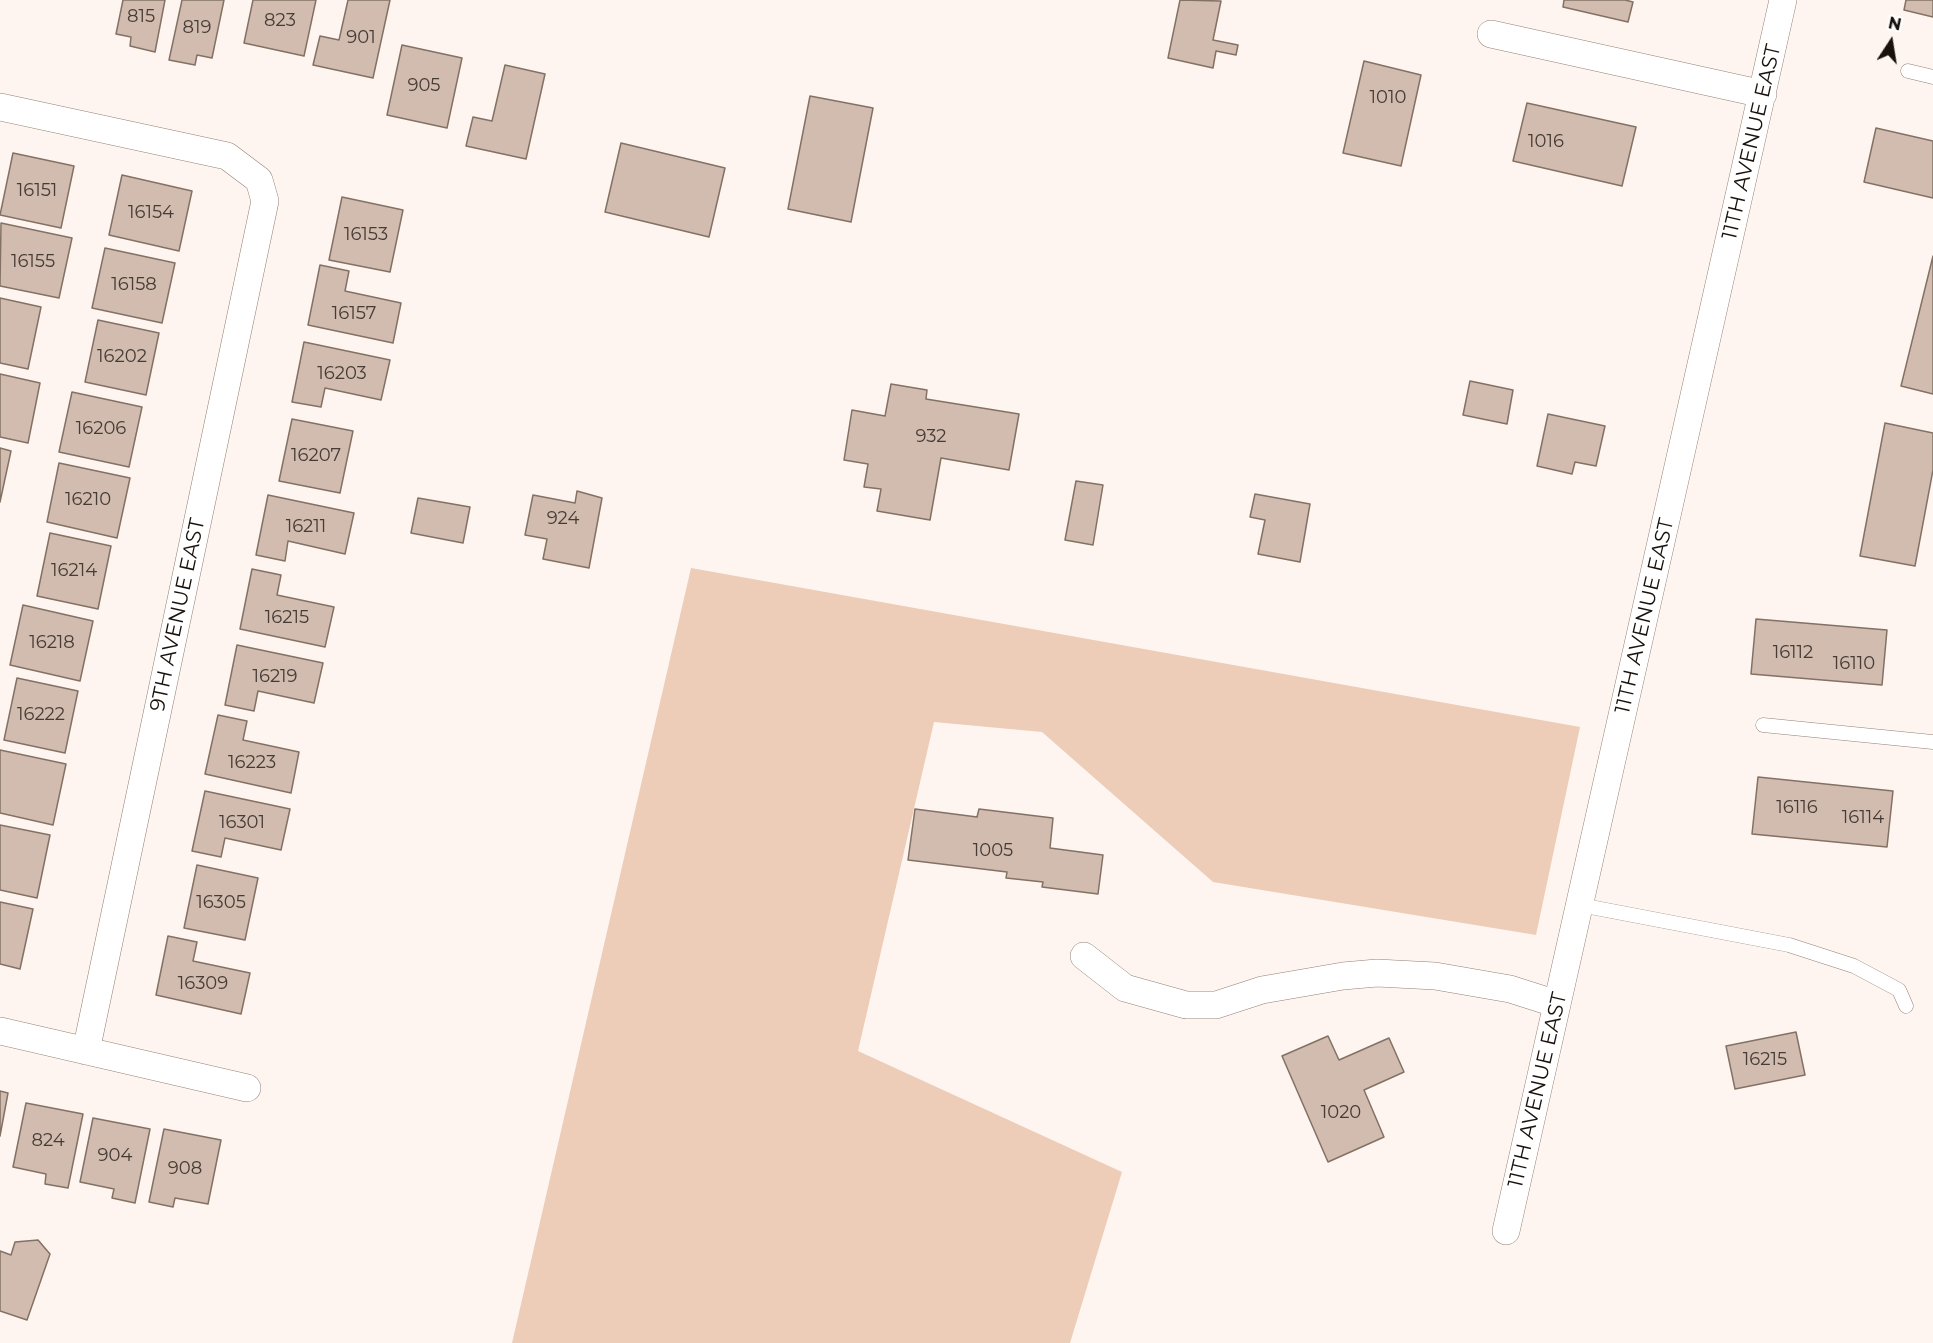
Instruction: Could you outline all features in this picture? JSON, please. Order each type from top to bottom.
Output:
[{"type":"street","name":"11TH AVENUE EAST","points":[[1506,1232],[1783,0]]},
{"type":"street","points":[[1491,34],[1763,94]]},
{"type":"street","name":"9TH AVENUE EAST","points":[[0,107],[227,156],[259,180],[265,201],[86,1051]]},
{"type":"street","points":[[1084,956],[1125,988],[1186,1005],[1216,1005],[1262,990],[1343,976],[1377,973],[1435,976],[1510,989],[1557,1004]]},
{"type":"street","points":[[0,1031],[247,1088]]},
{"type":"lane","points":[[1908,71],[1933,77]]},
{"type":"lane","points":[[1763,725],[1933,742]]},
{"type":"lane","points":[[1580,905],[1789,945],[1854,966],[1899,990],[1906,1006]]},
{"type":"shaded area","points":[[691,568],[1580,727],[1536,935],[1213,882],[1042,732],[934,722],[858,1051],[1122,1172],[1070,1343],[512,1343]]},
{"type":"building","points":[[123,0],[165,0],[155,52],[130,46],[131,37],[116,34]]},
{"type":"building","points":[[182,0],[224,0],[212,58],[197,55],[195,65],[169,60]]},
{"type":"building","points":[[253,0],[316,0],[304,56],[244,43]]},
{"type":"building","points":[[348,0],[390,0],[373,78],[313,65],[320,36],[339,40]]},
{"type":"building","points":[[1180,0],[1221,1],[1213,40],[1238,45],[1236,55],[1216,51],[1213,68],[1168,58]]},
{"type":"building","points":[[1564,0],[1633,2],[1628,22],[1563,7]]},
{"type":"building","points":[[1906,0],[1933,0],[1933,17],[1904,10]]},
{"type":"building","points":[[402,45],[462,58],[447,128],[387,115]]},
{"type":"building","points":[[1364,61],[1421,75],[1401,166],[1343,153]]},
{"type":"building","points":[[505,65],[545,74],[526,159],[466,146],[473,117],[492,121]]},
{"type":"building","points":[[810,96],[873,108],[851,222],[788,209]]},
{"type":"building","points":[[1527,103],[1636,127],[1622,186],[1513,161]]},
{"type":"building","points":[[1876,128],[1933,141],[1933,198],[1864,182]]},
{"type":"building","points":[[621,143],[725,168],[709,237],[605,212]]},
{"type":"building","points":[[13,153],[74,166],[61,228],[0,215]]},
{"type":"building","points":[[122,175],[192,191],[179,251],[109,235]]},
{"type":"building","points":[[342,197],[403,210],[390,272],[329,260]]},
{"type":"building","points":[[1,223],[72,238],[59,298],[0,286]]},
{"type":"building","points":[[105,248],[175,263],[162,323],[92,308]]},
{"type":"building","points":[[1933,256],[1933,394],[1901,386]]},
{"type":"building","points":[[320,265],[349,271],[345,291],[401,303],[393,343],[308,325]]},
{"type":"building","points":[[0,298],[41,307],[28,369],[0,363]]},
{"type":"building","points":[[98,320],[159,333],[146,395],[85,382]]},
{"type":"building","points":[[304,342],[390,360],[381,400],[325,388],[321,407],[292,402]]},
{"type":"building","points":[[0,374],[40,383],[28,443],[0,437]]},
{"type":"building","points":[[1470,381],[1513,390],[1507,424],[1463,415]]},
{"type":"building","points":[[891,384],[927,390],[926,399],[1019,414],[1009,470],[941,458],[930,520],[877,511],[881,489],[864,487],[868,464],[844,460],[852,410],[885,416]]},
{"type":"building","points":[[72,392],[142,407],[129,467],[59,452]]},
{"type":"building","points":[[1548,414],[1605,426],[1596,466],[1575,462],[1572,474],[1537,466]]},
{"type":"building","points":[[292,419],[353,431],[340,493],[279,481]]},
{"type":"building","points":[[1885,423],[1933,433],[1933,470],[1915,566],[1860,556]]},
{"type":"building","points":[[0,448],[11,451],[0,502]]},
{"type":"building","points":[[59,463],[130,478],[117,538],[47,522]]},
{"type":"building","points":[[1076,481],[1103,485],[1093,545],[1065,540]]},
{"type":"building","points":[[577,491],[602,498],[589,568],[543,559],[547,539],[525,535],[533,495],[575,503]]},
{"type":"building","points":[[1255,494],[1310,504],[1300,562],[1258,554],[1265,520],[1250,517]]},
{"type":"building","points":[[268,495],[354,513],[345,554],[288,541],[285,561],[256,555]]},
{"type":"building","points":[[418,498],[470,507],[463,543],[411,533]]},
{"type":"building","points":[[50,533],[111,546],[98,609],[37,596]]},
{"type":"building","points":[[252,569],[281,575],[277,595],[334,607],[325,647],[240,629]]},
{"type":"building","points":[[23,605],[93,621],[80,681],[10,665]]},
{"type":"building","points":[[1756,619],[1887,630],[1882,685],[1751,674]]},
{"type":"building","points":[[237,645],[323,663],[314,703],[258,691],[254,711],[225,705]]},
{"type":"building","points":[[17,678],[78,691],[65,753],[4,740]]},
{"type":"building","points":[[218,715],[247,721],[243,740],[299,752],[291,793],[205,774]]},
{"type":"building","points":[[0,750],[66,764],[53,825],[0,813]]},
{"type":"building","points":[[1758,777],[1893,791],[1887,847],[1752,834]]},
{"type":"building","points":[[205,791],[290,809],[281,850],[225,838],[221,857],[192,851]]},
{"type":"building","points":[[915,809],[977,817],[979,809],[1053,818],[1050,848],[1103,855],[1098,894],[1042,887],[1043,882],[1006,878],[1007,872],[908,860]]},
{"type":"building","points":[[0,825],[50,835],[37,898],[0,890]]},
{"type":"building","points":[[197,865],[258,878],[245,940],[184,928]]},
{"type":"building","points":[[0,902],[33,909],[20,969],[0,964]]},
{"type":"building","points":[[168,936],[197,942],[193,961],[250,973],[241,1014],[156,995]]},
{"type":"building","points":[[1796,1032],[1805,1075],[1735,1089],[1726,1046]]},
{"type":"building","points":[[1328,1036],[1339,1060],[1389,1038],[1404,1072],[1364,1090],[1384,1137],[1328,1162],[1282,1056]]},
{"type":"building","points":[[0,1091],[8,1093],[0,1136]]},
{"type":"building","points":[[26,1103],[83,1114],[68,1188],[45,1184],[46,1174],[13,1167]]},
{"type":"building","points":[[93,1118],[150,1129],[135,1203],[112,1198],[114,1189],[80,1182]]},
{"type":"building","points":[[164,1129],[221,1140],[208,1204],[175,1198],[173,1207],[149,1202]]},
{"type":"building","points":[[38,1240],[50,1254],[27,1320],[0,1311],[0,1251],[11,1255],[15,1242]]}]
